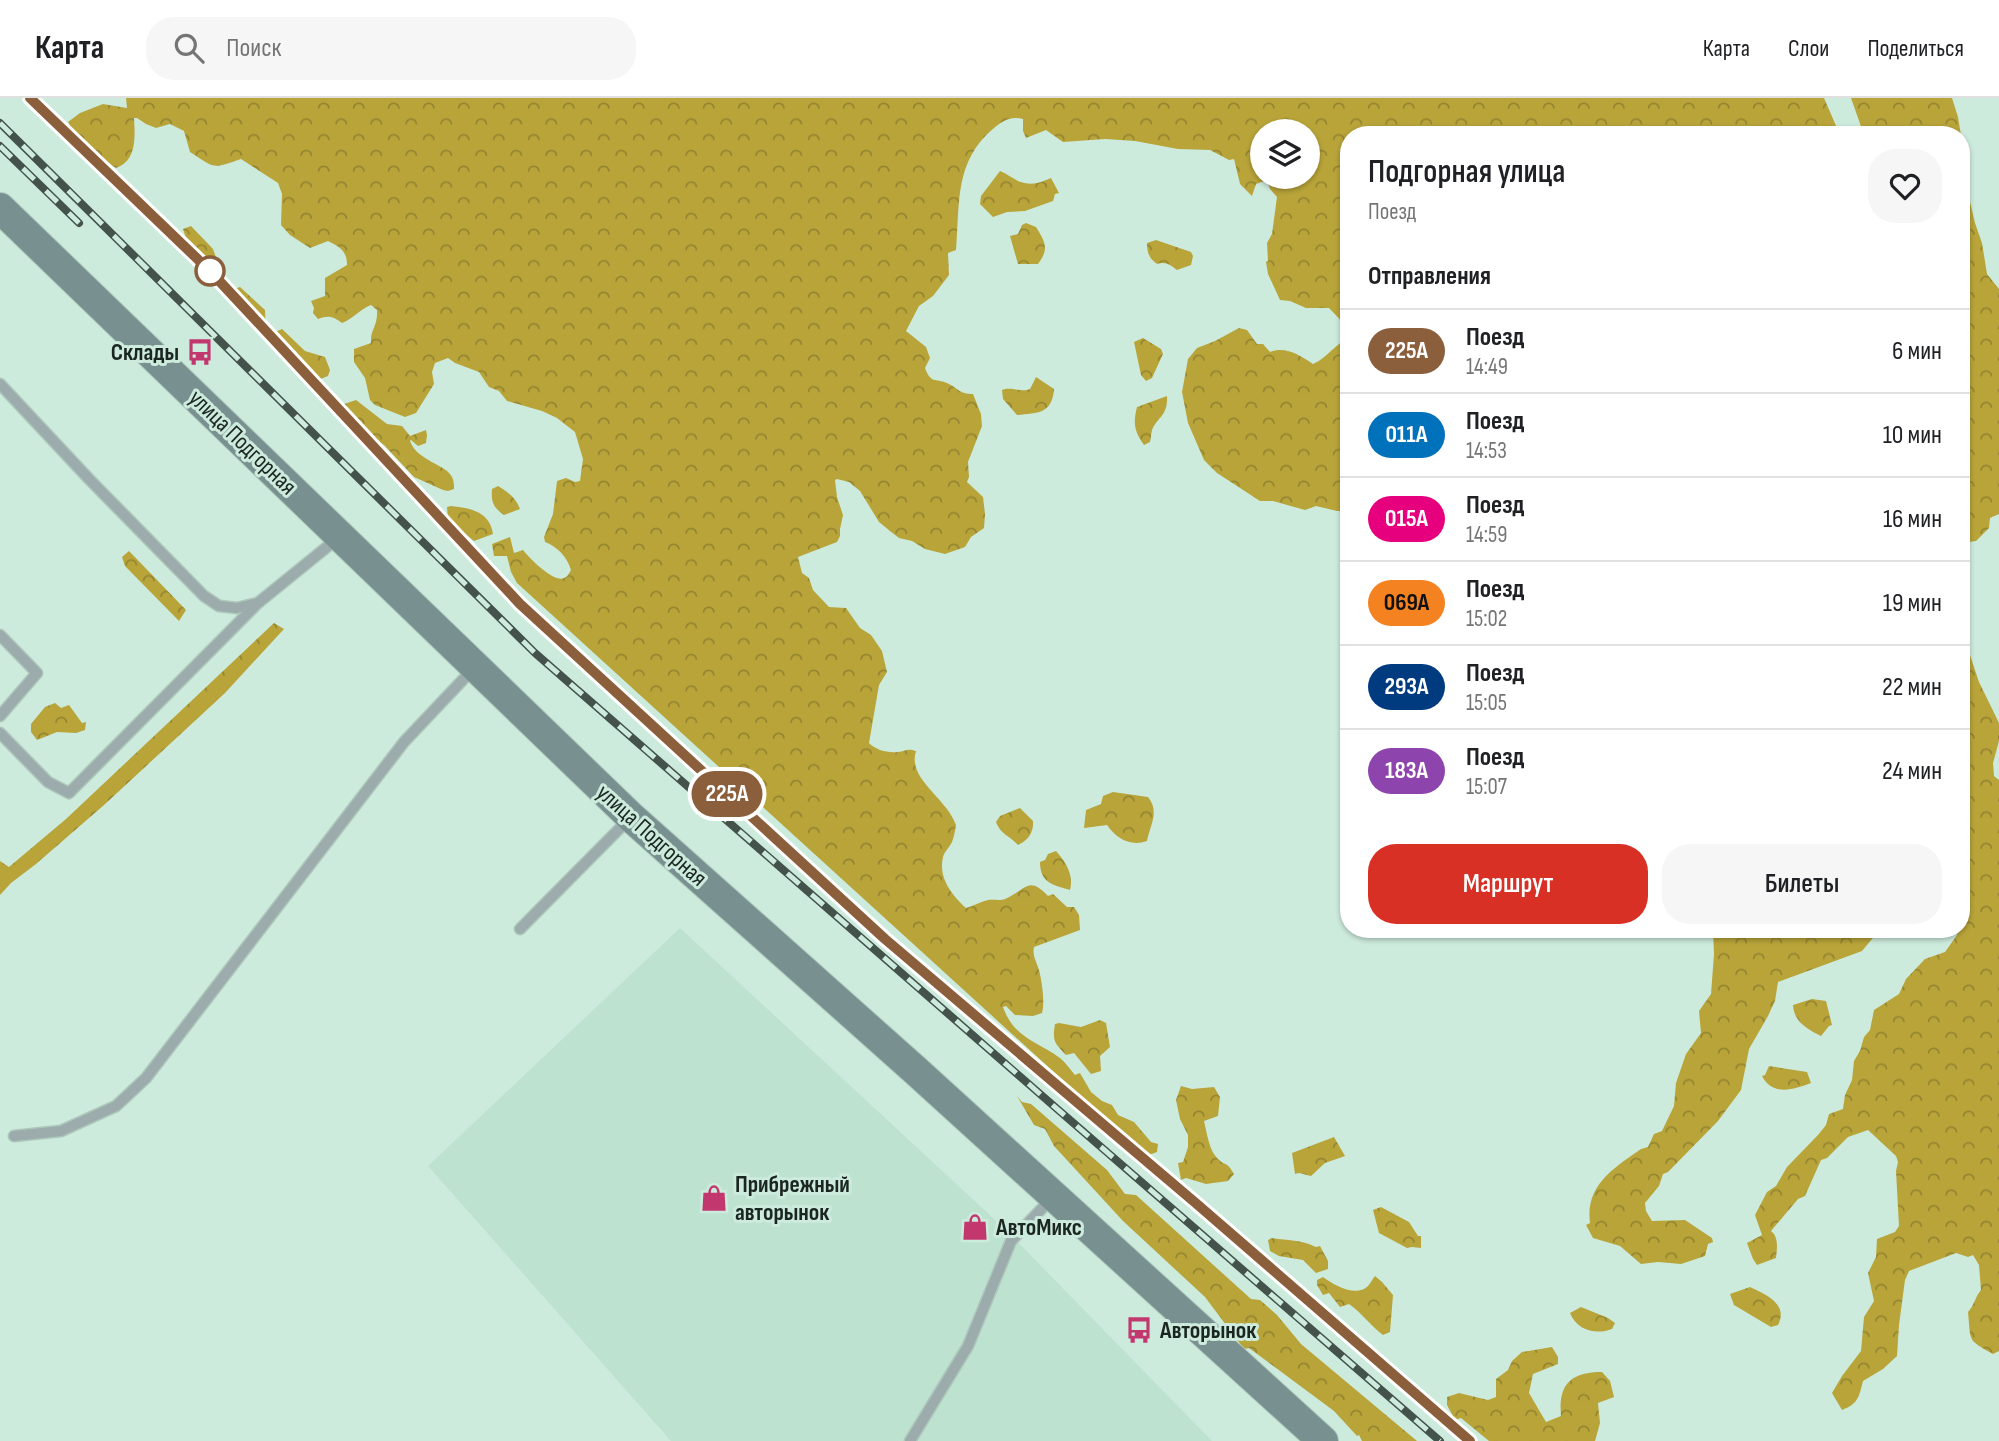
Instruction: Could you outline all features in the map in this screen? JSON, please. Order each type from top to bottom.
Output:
[{"type":"main road","name":"улица Подгорная","points":[[0,208],[631,817],[1323,1441]]},
{"type":"lane","points":[[0,384],[204,596],[219,606],[237,608],[258,603]]},
{"type":"lane","points":[[0,733],[48,782],[69,793],[258,603],[340,536]]},
{"type":"lane","points":[[0,635],[37,673],[0,716]]},
{"type":"lane","points":[[15,1136],[61,1131],[116,1106],[146,1078],[404,742],[475,667]]},
{"type":"lane","points":[[520,929],[631,817]]},
{"type":"lane","points":[[910,1441],[968,1346],[1011,1241],[1054,1196]]},
{"type":"shaded area","name":"Прибрежный авторынок","points":[[680,928],[1005,1229],[1212,1441],[671,1441],[428,1166]]},
{"type":"green space","points":[[126,98],[1824,98],[1836,126],[1340,126],[1340,320],[1329,308],[1306,308],[1280,300],[1268,274],[1266,262],[1267,243],[1272,234],[1277,197],[1270,189],[1320,189],[1320,119],[1250,119],[1250,189],[1254,189],[1252,196],[1240,184],[1234,159],[1229,160],[1210,150],[1178,149],[1105,139],[1063,142],[1046,130],[1026,138],[1023,119],[1011,118],[1004,121],[981,141],[972,154],[965,169],[959,199],[956,250],[948,253],[949,275],[933,296],[919,306],[906,331],[926,347],[930,358],[925,368],[929,376],[962,392],[973,394],[981,414],[982,426],[968,462],[967,482],[983,497],[984,528],[971,537],[965,547],[945,554],[925,549],[912,541],[899,538],[890,531],[879,522],[860,491],[849,482],[837,479],[837,497],[843,515],[837,542],[798,557],[802,573],[809,578],[813,590],[829,607],[846,608],[860,628],[871,635],[882,651],[887,672],[879,685],[869,743],[886,751],[916,751],[917,770],[956,825],[953,840],[944,855],[942,865],[944,879],[956,898],[966,908],[988,900],[1005,899],[1031,885],[1048,896],[1053,894],[1067,907],[1074,907],[1079,915],[1080,930],[1034,947],[1042,986],[1042,1013],[1033,1016],[1015,1015],[1006,1006],[1003,1007],[1013,1026],[1060,1058],[1075,1075],[1080,1073],[1091,1092],[1112,1105],[1118,1115],[1134,1122],[1151,1142],[1158,1144],[1157,1152],[1146,1156],[517,583],[507,556],[494,556],[492,544],[510,537],[514,553],[523,550],[554,577],[560,579],[568,575],[571,570],[567,561],[558,550],[545,542],[544,537],[553,514],[557,481],[566,478],[580,481],[583,459],[575,432],[557,418],[542,411],[507,401],[499,391],[489,387],[479,372],[448,358],[435,363],[432,372],[434,384],[416,413],[405,417],[375,405],[370,400],[365,378],[354,362],[354,349],[371,343],[377,310],[371,305],[342,323],[330,317],[318,319],[313,313],[311,301],[325,296],[325,278],[347,265],[346,256],[328,241],[310,248],[290,235],[281,225],[282,194],[278,183],[241,159],[219,166],[205,162],[190,152],[184,131],[170,124],[156,128],[137,118],[134,118],[131,154],[123,165],[116,168],[96,155],[87,154],[68,122],[80,113],[103,104],[127,108]]},
{"type":"green space","points":[[1851,98],[1952,98],[1960,126],[1861,126]]},
{"type":"green space","points":[[1000,171],[1029,184],[1051,178],[1059,193],[1055,194],[1053,201],[1025,211],[1007,212],[993,217],[980,204],[981,196]]},
{"type":"green space","points":[[1970,202],[1982,243],[1987,274],[1999,289],[1999,514],[1990,518],[1989,528],[1976,541],[1970,542]]},
{"type":"green space","points":[[1026,223],[1036,227],[1044,242],[1044,254],[1038,264],[1018,264],[1010,236],[1018,234]]},
{"type":"green space","points":[[191,226],[213,249],[217,260],[210,263],[199,262],[190,250],[183,229]]},
{"type":"green space","points":[[1156,240],[1191,252],[1191,265],[1177,270],[1168,264],[1157,264],[1150,257],[1147,247],[1147,243]]},
{"type":"green space","points":[[240,287],[265,310],[266,333],[257,331],[237,307],[233,295],[234,289]]},
{"type":"green space","points":[[1239,328],[1247,330],[1257,344],[1263,344],[1270,352],[1287,351],[1313,364],[1340,343],[1340,511],[1316,506],[1305,510],[1273,501],[1260,501],[1217,473],[1204,460],[1188,423],[1182,392],[1188,359],[1197,348]]},
{"type":"green space","points":[[282,329],[305,351],[325,357],[330,370],[328,376],[318,380],[296,367],[292,359],[284,359],[271,341],[270,334]]},
{"type":"green space","points":[[1143,338],[1161,349],[1163,354],[1152,378],[1146,381],[1141,375],[1134,342]]},
{"type":"green space","points":[[1036,377],[1054,389],[1050,403],[1043,411],[1017,415],[1003,399],[1002,390],[1030,389]]},
{"type":"green space","points":[[1167,396],[1164,412],[1154,425],[1150,442],[1144,445],[1135,427],[1137,407]]},
{"type":"green space","points":[[356,400],[387,424],[402,426],[410,436],[426,430],[426,443],[418,446],[410,441],[425,458],[449,473],[454,489],[443,490],[414,477],[384,445],[371,437],[348,415],[344,404]]},
{"type":"green space","points":[[498,486],[511,496],[520,509],[504,515],[497,509],[492,501],[492,489]]},
{"type":"green space","points":[[447,507],[466,508],[484,516],[493,534],[474,541],[448,520]]},
{"type":"green space","points":[[129,551],[186,610],[179,621],[125,566],[122,557]]},
{"type":"green space","points":[[274,623],[284,629],[225,693],[104,805],[0,895],[0,861],[9,867],[66,819]]},
{"type":"green space","points":[[1970,655],[1979,682],[1999,723],[1999,741],[1993,763],[1994,776],[1999,780],[1999,1351],[1993,1354],[1972,1339],[1968,1312],[1981,1290],[1979,1265],[1973,1255],[1968,1257],[1956,1253],[1909,1271],[1905,1280],[1897,1356],[1883,1369],[1863,1381],[1857,1399],[1842,1410],[1832,1393],[1861,1351],[1864,1317],[1874,1301],[1868,1273],[1876,1257],[1877,1239],[1895,1232],[1899,1226],[1896,1156],[1868,1130],[1848,1137],[1827,1158],[1821,1160],[1805,1196],[1798,1199],[1771,1231],[1776,1240],[1776,1258],[1757,1265],[1747,1243],[1762,1235],[1755,1215],[1767,1192],[1776,1186],[1787,1167],[1826,1125],[1829,1114],[1843,1109],[1845,1095],[1852,1080],[1854,1061],[1864,1037],[1870,1030],[1874,1010],[1899,994],[1906,979],[1925,959],[1945,952],[1955,938],[1970,938]]},
{"type":"green space","points":[[55,703],[61,708],[69,705],[82,723],[86,722],[85,730],[76,733],[57,732],[37,740],[31,732],[31,724],[45,707]]},
{"type":"green space","points":[[1113,792],[1148,797],[1154,813],[1147,841],[1135,843],[1124,840],[1107,825],[1084,828],[1086,810],[1101,804],[1103,796]]},
{"type":"green space","points":[[1020,808],[1033,821],[1033,825],[1030,836],[1018,845],[996,822],[1000,816]]},
{"type":"green space","points":[[1056,851],[1068,869],[1070,890],[1049,882],[1042,875],[1040,862]]},
{"type":"green space","points":[[1713,938],[1873,938],[1862,951],[1778,982],[1775,1001],[1749,1049],[1741,1090],[1718,1121],[1663,1174],[1659,1186],[1645,1203],[1652,1221],[1685,1220],[1712,1238],[1713,1242],[1708,1244],[1705,1256],[1681,1264],[1641,1264],[1620,1246],[1593,1238],[1586,1225],[1590,1223],[1592,1198],[1612,1171],[1641,1149],[1648,1147],[1654,1134],[1662,1131],[1674,1106],[1676,1083],[1686,1054],[1701,1033],[1699,1011],[1711,994]]},
{"type":"green space","points":[[1812,999],[1826,1001],[1832,1025],[1821,1036],[1802,1024],[1794,1011],[1793,1005]]},
{"type":"green space","points":[[1100,1020],[1106,1023],[1110,1047],[1100,1056],[1101,1071],[1091,1074],[1074,1053],[1066,1055],[1057,1045],[1054,1039],[1055,1024],[1081,1027]]},
{"type":"green space","points":[[1769,1066],[1807,1072],[1811,1083],[1784,1090],[1771,1087],[1762,1076]]},
{"type":"green space","points":[[1181,1086],[1192,1089],[1214,1087],[1220,1097],[1218,1116],[1204,1121],[1212,1151],[1234,1174],[1228,1181],[1206,1184],[1186,1178],[1181,1180],[1178,1163],[1183,1162],[1188,1147],[1188,1135],[1180,1119],[1176,1100]]},
{"type":"green space","points":[[1017,1096],[1022,1102],[1031,1104],[1107,1170],[1125,1194],[1136,1195],[1251,1299],[1260,1300],[1277,1315],[1301,1344],[1417,1441],[1362,1441],[1334,1411],[1249,1348],[1244,1349],[1205,1297],[1123,1221],[1054,1146],[1045,1129],[1034,1125]]},
{"type":"green space","points":[[1334,1137],[1345,1156],[1325,1163],[1311,1176],[1295,1174],[1292,1153]]},
{"type":"green space","points":[[1381,1207],[1409,1222],[1418,1236],[1421,1236],[1421,1248],[1407,1248],[1379,1233],[1373,1210]]},
{"type":"green space","points":[[1272,1238],[1320,1246],[1328,1261],[1328,1269],[1316,1273],[1303,1260],[1279,1256],[1270,1251],[1268,1240]]},
{"type":"green space","points":[[1375,1276],[1393,1295],[1390,1332],[1383,1335],[1349,1304],[1340,1307],[1329,1293],[1323,1295],[1317,1285],[1317,1280],[1323,1277],[1339,1287],[1357,1291],[1368,1286]]},
{"type":"green space","points":[[1750,1287],[1778,1306],[1781,1318],[1778,1325],[1771,1327],[1734,1305],[1730,1294]]},
{"type":"green space","points":[[1581,1307],[1608,1318],[1615,1323],[1612,1329],[1600,1332],[1582,1328],[1570,1313]]},
{"type":"green space","points":[[1552,1347],[1558,1357],[1558,1364],[1533,1374],[1529,1393],[1546,1422],[1561,1416],[1562,1396],[1568,1382],[1582,1375],[1602,1372],[1610,1381],[1614,1397],[1598,1403],[1600,1423],[1595,1441],[1489,1441],[1461,1418],[1455,1420],[1447,1405],[1447,1397],[1459,1393],[1488,1400],[1496,1397],[1496,1379],[1508,1370],[1512,1361],[1522,1352]]},
{"type":"railway","points":[[30,98],[210,271],[520,604],[885,939],[1470,1441]]},
{"type":"railway","points":[[0,123],[535,653],[1440,1441]]},
{"type":"railway","points":[[0,146],[79,223]]},
{"type":"train","name":"225А","points":[[30,98],[210,271],[520,604],[885,939],[1470,1441]]},
{"type":"place","name":"Склады","points":[[200,352]]},
{"type":"place","name":"Прибрежный авторынок","points":[[714,1198]]},
{"type":"place","name":"АвтоМикс","points":[[975,1227]]},
{"type":"place","name":"Авторынок","points":[[1139,1330]]}]
